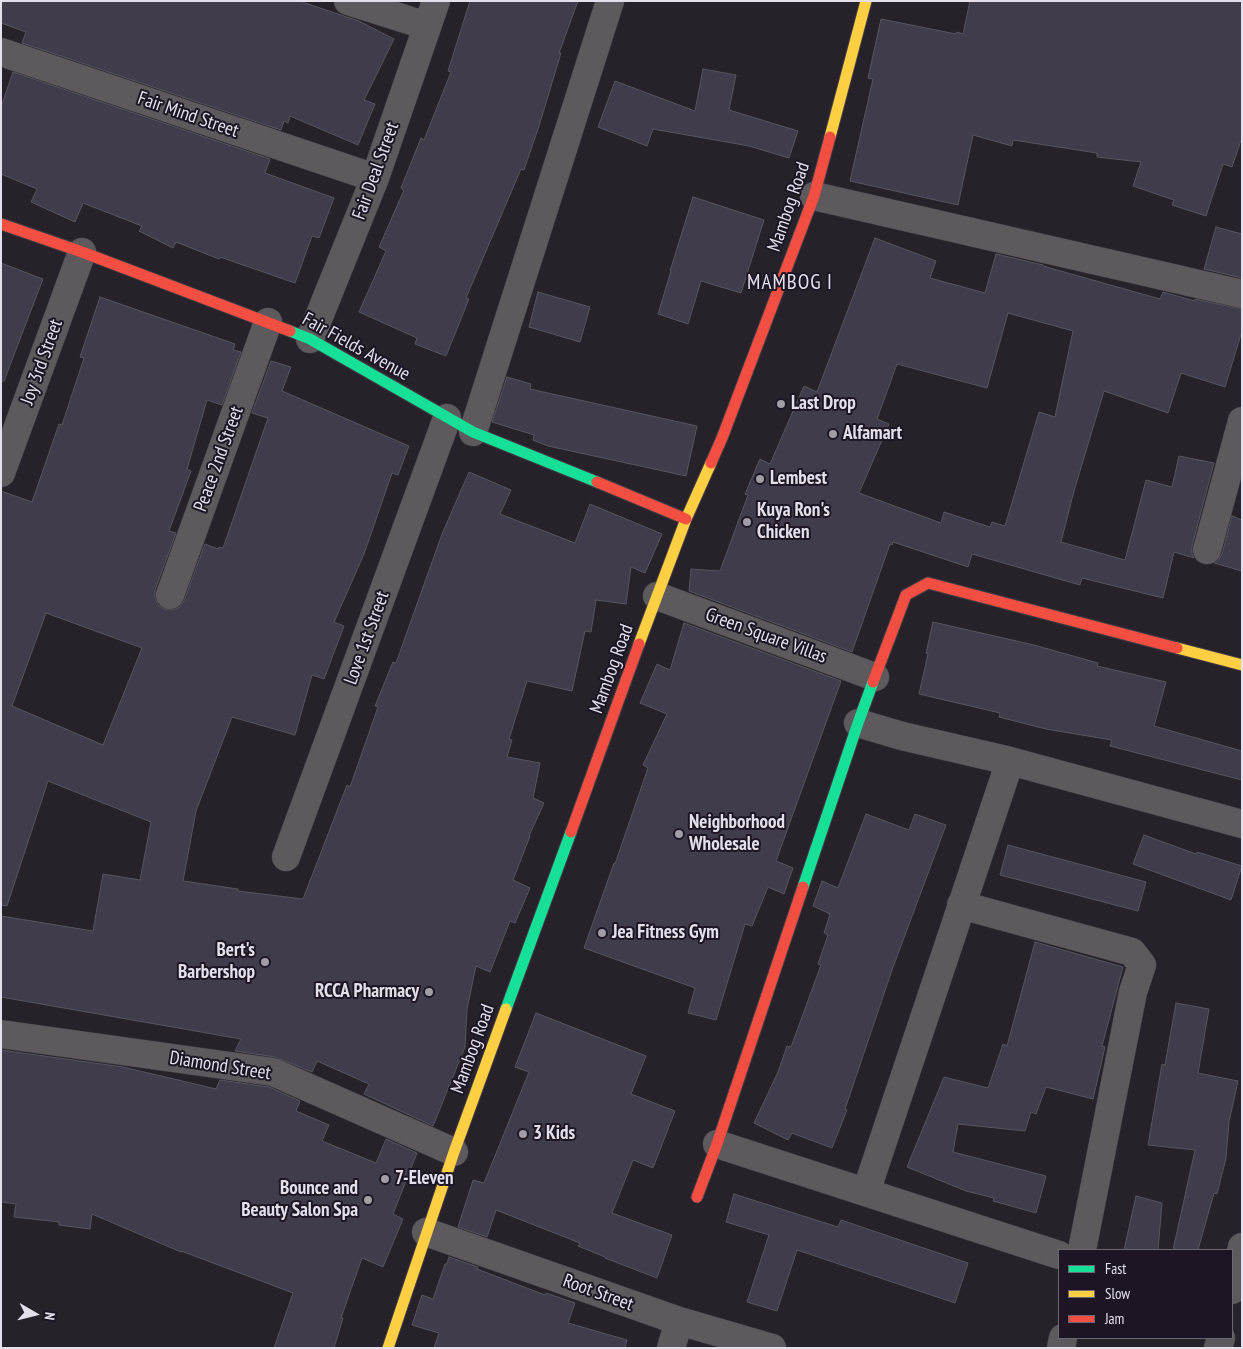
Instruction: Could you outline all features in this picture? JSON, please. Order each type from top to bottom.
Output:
[{"type":"street","points":[[348,1],[427,26]]},
{"type":"street","name":"Fair Deal Street","points":[[310,338],[375,178],[436,1]]},
{"type":"street","points":[[473,432],[610,1]]},
{"type":"street","name":"Mambog Road","points":[[388,1348],[454,1152],[657,596],[686,519],[722,438],[814,196],[866,1]]},
{"type":"street","name":"Fair Mind Street","points":[[1,52],[375,178]]},
{"type":"street","points":[[814,196],[1242,294]]},
{"type":"street","name":"Fair Fields Avenue","points":[[1,224],[82,252],[310,338],[473,432],[686,519]]},
{"type":"street","name":"Joy 3rd Street","points":[[1,473],[82,252]]},
{"type":"street","name":"Peace 2nd Street","points":[[170,595],[268,322]]},
{"type":"street","name":"Love 1st Street","points":[[286,857],[447,418]]},
{"type":"street","points":[[1208,550],[1242,421]]},
{"type":"street","points":[[698,1197],[858,722],[906,595],[928,583],[1242,665]]},
{"type":"street","name":"Green Square Villas","points":[[657,596],[875,677]]},
{"type":"street","points":[[858,722],[902,736],[1010,761],[1242,824]]},
{"type":"street","points":[[866,1192],[1010,761]]},
{"type":"street","points":[[961,904],[1132,952],[1142,964],[1133,992],[1082,1249]]},
{"type":"street","name":"Diamond Street","points":[[1,1034],[274,1072],[454,1152]]},
{"type":"street","points":[[717,1144],[1058,1255]]},
{"type":"street","name":"Root Street","points":[[426,1232],[679,1321],[772,1348]]},
{"type":"street","points":[[1233,1286],[1242,1247]]},
{"type":"street","points":[[671,1348],[679,1321]]},
{"type":"building","points":[[1,1],[299,1],[359,21],[394,39],[364,100],[375,104],[358,145],[290,116],[288,123],[284,121],[281,130],[22,43],[26,32],[1,23]]},
{"type":"building","points":[[470,1],[578,1],[559,53],[561,53],[524,170],[521,169],[466,298],[469,299],[446,356],[415,344],[417,338],[359,312],[386,251],[379,247],[404,190],[401,188],[421,138],[424,140],[451,72],[448,71]]},
{"type":"building","points":[[970,1],[1242,1],[1242,137],[1232,167],[1223,164],[1206,216],[1172,205],[1174,200],[1133,186],[1141,162],[1097,157],[1097,153],[1013,140],[1012,146],[973,135],[958,205],[850,181],[873,79],[868,78],[881,19],[963,34]]},
{"type":"building","points":[[703,69],[736,75],[729,110],[798,131],[789,158],[749,146],[653,129],[647,146],[598,127],[615,81],[695,111]]},
{"type":"building","points":[[13,72],[270,159],[265,173],[334,198],[319,238],[312,236],[295,283],[220,257],[219,259],[176,242],[173,248],[139,231],[142,226],[83,203],[75,222],[31,202],[37,189],[1,174],[1,107]]},
{"type":"building","points":[[693,197],[764,220],[741,293],[701,281],[688,324],[658,314]]},
{"type":"building","points":[[1216,227],[1242,234],[1242,278],[1204,269]]},
{"type":"building","points":[[875,238],[936,261],[930,278],[985,293],[996,254],[1043,265],[1160,299],[1163,292],[1195,301],[1195,299],[1242,309],[1242,331],[1225,387],[1181,373],[1168,413],[1104,391],[1074,491],[1061,542],[1125,560],[1146,480],[1172,487],[1179,456],[1214,463],[1192,546],[1194,558],[1174,552],[1163,598],[1082,578],[1080,585],[972,554],[968,567],[893,542],[892,545],[890,544],[852,652],[689,591],[691,569],[720,571],[748,495],[745,494],[760,459],[770,464],[804,386],[817,392]],"holes":[[[1008,313],[1073,331],[1055,417],[1039,412],[1005,526],[992,522],[990,527],[944,512],[941,523],[859,493],[889,424],[877,419],[897,364],[987,388]]]},
{"type":"building","points":[[1,263],[43,279],[4,381],[1,381]]},
{"type":"building","points":[[538,292],[590,307],[580,342],[529,327]]},
{"type":"building","points":[[100,297],[235,344],[233,350],[241,352],[222,405],[207,400],[187,469],[191,471],[169,531],[176,533],[155,590],[155,598],[158,605],[164,609],[173,610],[180,607],[184,601],[205,544],[218,549],[219,547],[223,548],[268,418],[252,413],[271,361],[291,367],[282,391],[409,446],[398,475],[392,473],[364,554],[334,622],[344,626],[324,679],[312,675],[295,735],[232,717],[196,811],[183,881],[238,889],[238,891],[303,899],[347,785],[350,787],[378,707],[375,706],[393,662],[396,663],[442,534],[469,472],[511,490],[500,514],[575,543],[590,504],[662,534],[645,573],[631,567],[626,604],[596,600],[591,632],[585,631],[572,691],[527,681],[509,739],[512,740],[507,757],[540,763],[533,798],[544,803],[529,836],[513,880],[530,888],[515,923],[510,921],[490,972],[476,966],[467,1009],[465,1047],[433,1126],[364,1094],[369,1084],[317,1061],[312,1072],[275,1057],[235,1051],[241,1039],[1,997],[1,916],[93,931],[103,874],[140,880],[151,822],[48,781],[7,906],[1,905],[1,491],[32,502],[59,424],[62,425],[84,358],[80,357]],"holes":[[[46,613],[142,648],[103,745],[12,706]]]},
{"type":"building","points":[[507,377],[531,384],[530,389],[697,426],[686,476],[548,446],[533,440],[534,435],[492,422]]},
{"type":"building","points":[[1232,516],[1242,520],[1242,571],[1214,563],[1218,561],[1222,554]]},
{"type":"building","points":[[933,622],[1034,645],[1098,663],[1097,666],[1166,682],[1154,726],[1242,751],[1242,780],[1110,746],[1112,740],[1046,729],[999,717],[1000,713],[919,694]]},
{"type":"building","points":[[684,623],[841,681],[776,861],[793,868],[784,894],[768,887],[752,926],[745,924],[716,1020],[688,1013],[695,988],[584,948],[648,768],[643,765],[667,714],[640,703],[657,664],[670,670]]},
{"type":"building","points":[[866,814],[909,830],[915,814],[946,825],[892,970],[845,1109],[847,1110],[832,1148],[792,1133],[788,1140],[754,1123],[778,1072],[787,1046],[791,1047],[821,965],[818,964],[828,935],[824,933],[830,914],[813,906],[822,881],[838,888]]},
{"type":"building","points":[[1144,835],[1196,854],[1197,852],[1242,866],[1231,900],[1133,864]]},
{"type":"building","points":[[1008,845],[1146,882],[1138,911],[1000,875]]},
{"type":"building","points":[[1035,942],[1123,967],[1102,1046],[1105,1047],[1093,1099],[1046,1087],[1036,1114],[1031,1112],[1025,1131],[958,1124],[953,1152],[1046,1176],[1036,1213],[993,1201],[994,1198],[966,1191],[907,1167],[944,1077],[988,1088],[1003,1044],[1007,1046]]},
{"type":"building","points":[[1176,1003],[1209,1009],[1198,1073],[1238,1081],[1229,1122],[1226,1158],[1217,1194],[1214,1193],[1198,1249],[1173,1249],[1195,1150],[1148,1145],[1162,1064],[1165,1065]]},
{"type":"building","points":[[536,1013],[646,1056],[631,1094],[675,1111],[653,1168],[633,1160],[612,1213],[672,1235],[657,1278],[578,1246],[580,1243],[496,1210],[487,1237],[458,1227],[473,1180],[484,1183],[529,1072],[515,1067]]},
{"type":"building","points":[[1,1050],[123,1067],[216,1089],[220,1080],[269,1087],[300,1101],[296,1111],[329,1125],[322,1141],[376,1163],[386,1139],[417,1153],[393,1214],[403,1219],[383,1267],[362,1258],[341,1318],[343,1318],[334,1348],[274,1348],[293,1293],[181,1252],[92,1214],[90,1229],[59,1225],[59,1222],[14,1217],[16,1204],[1,1202]]},
{"type":"building","points":[[734,1194],[838,1227],[841,1220],[968,1263],[955,1303],[797,1250],[777,1311],[747,1302],[769,1235],[726,1222]]},
{"type":"building","points":[[1136,1196],[1162,1203],[1158,1249],[1124,1249]]},
{"type":"building","points":[[449,1257],[545,1295],[546,1293],[575,1303],[568,1323],[627,1340],[625,1348],[434,1348],[439,1333],[412,1325],[422,1295],[433,1299]]},
{"type":"traffic: fast","points":[[290,331],[310,339],[473,432],[597,482]]},
{"type":"traffic: fast","points":[[803,887],[873,682]]},
{"type":"traffic: fast","points":[[506,1009],[571,832]]},
{"type":"traffic: slow","points":[[830,137],[866,1]]},
{"type":"traffic: slow","points":[[639,644],[686,519],[711,463]]},
{"type":"traffic: slow","points":[[1177,648],[1242,665]]},
{"type":"traffic: slow","points":[[388,1348],[454,1152],[506,1009]]},
{"type":"traffic: jam","points":[[711,463],[814,196],[830,137]]},
{"type":"traffic: jam","points":[[1,224],[82,252],[290,331]]},
{"type":"traffic: jam","points":[[597,482],[686,519]]},
{"type":"traffic: jam","points":[[873,682],[906,595],[928,583],[1177,648]]},
{"type":"traffic: jam","points":[[571,832],[639,644]]},
{"type":"traffic: jam","points":[[697,1197],[717,1144],[803,887]]},
{"type":"place","name":"Last Drop","points":[[781,404]]},
{"type":"place","name":"Alfamart","points":[[833,434]]},
{"type":"place","name":"Lembest","points":[[760,479]]},
{"type":"place","name":"Kuya Ron's Chicken","points":[[747,522]]},
{"type":"place","name":"Neighborhood Wholesale","points":[[679,834]]},
{"type":"place","name":"Jea Fitness Gym","points":[[602,933]]},
{"type":"place","name":"Bert's Barbershop","points":[[265,962]]},
{"type":"place","name":"RCCA Pharmacy","points":[[429,992]]},
{"type":"place","name":"3 Kids","points":[[523,1134]]},
{"type":"place","name":"7-Eleven","points":[[385,1179]]},
{"type":"place","name":"Bounce and Beauty Salon Spa","points":[[368,1200]]},
{"type":"district","name":"MAMBOG I","points":[[790,283]]}]
